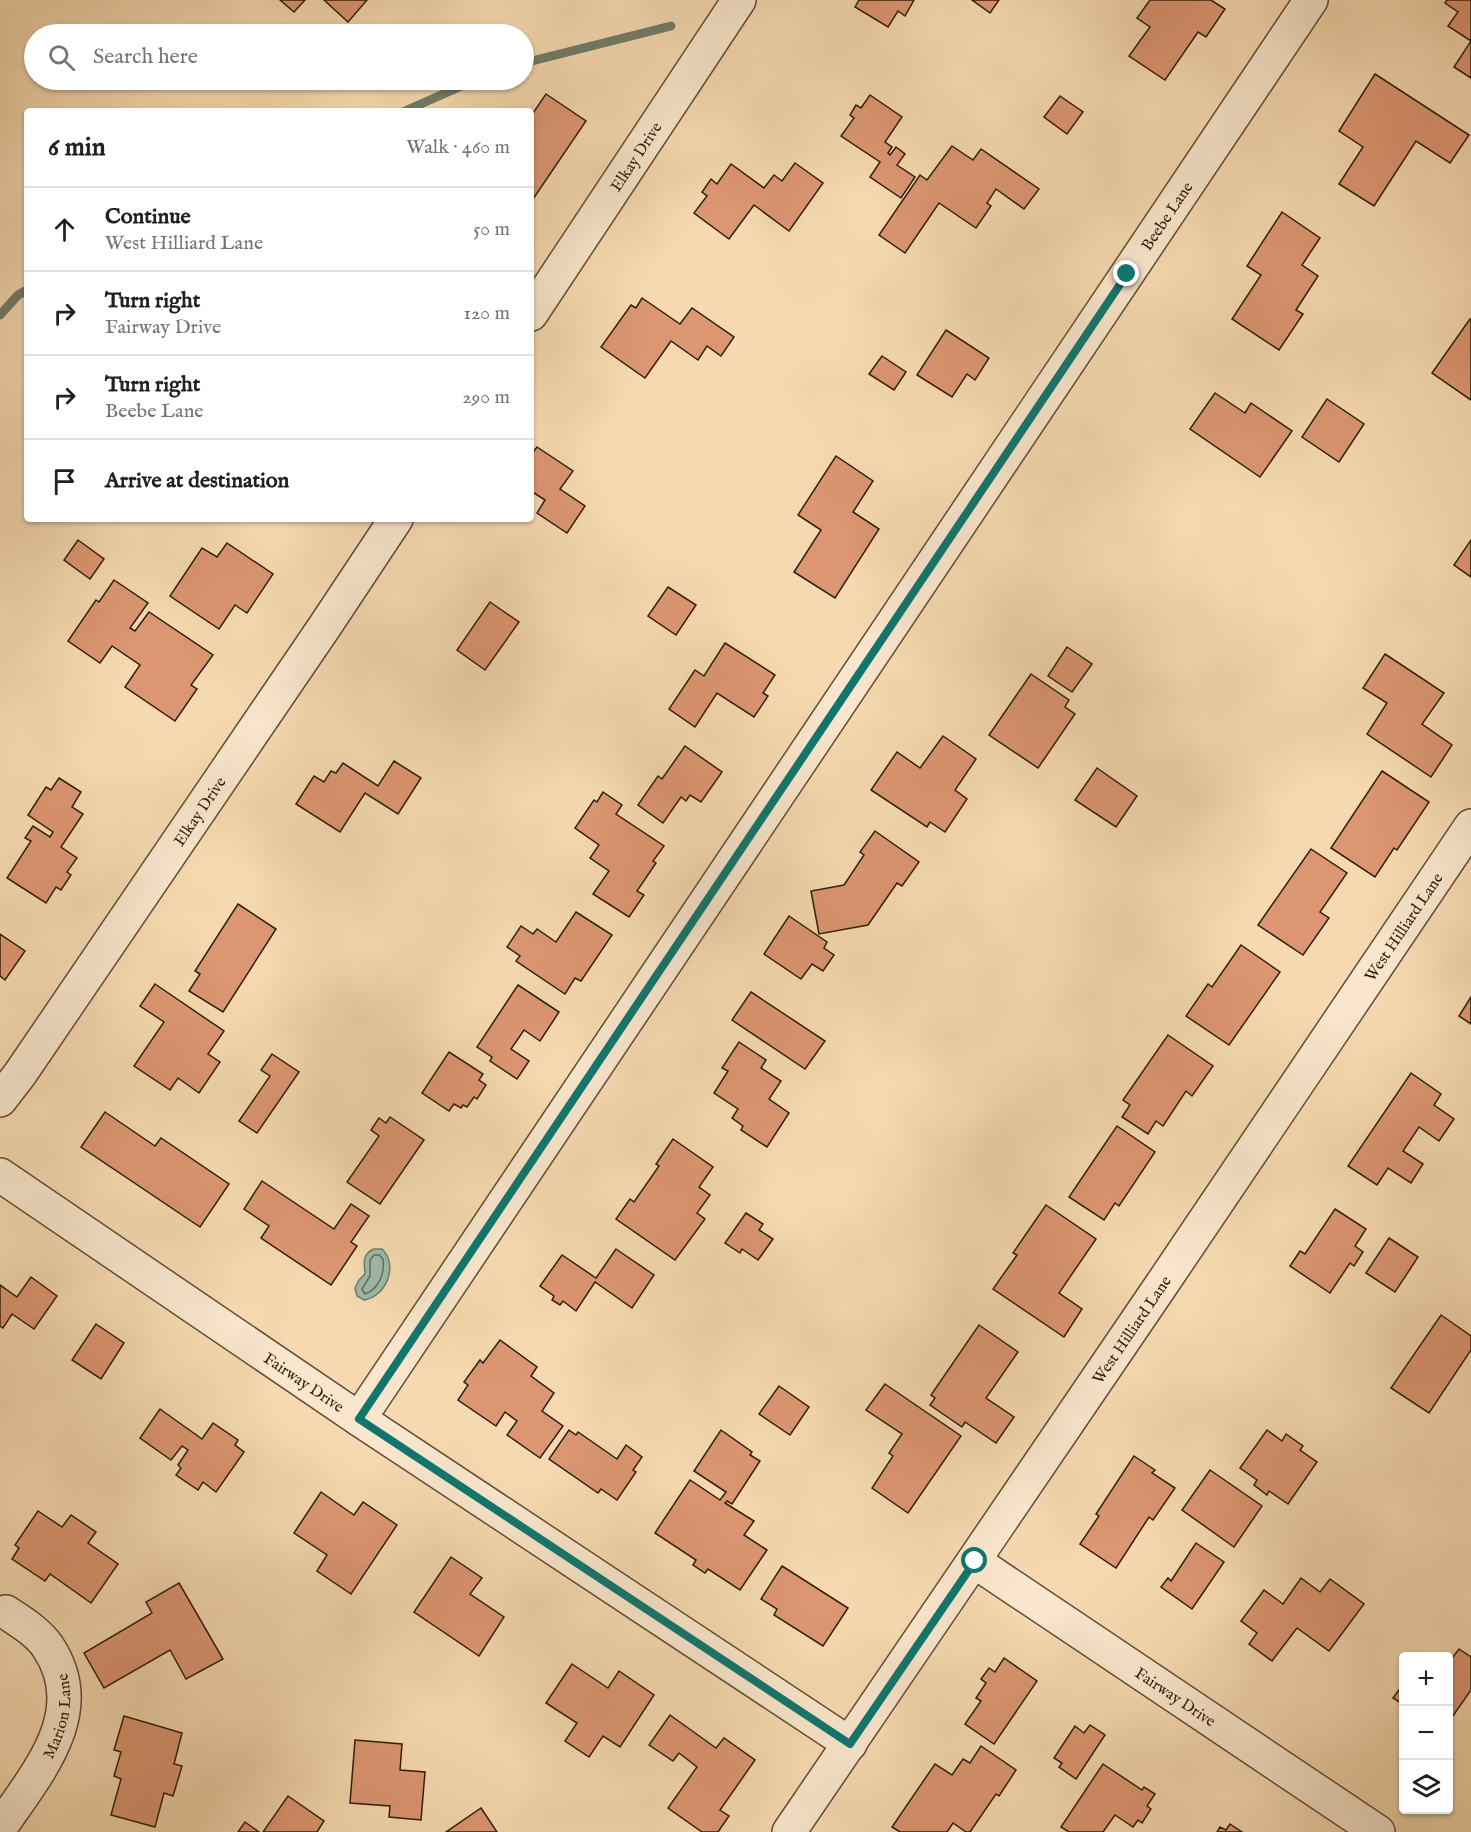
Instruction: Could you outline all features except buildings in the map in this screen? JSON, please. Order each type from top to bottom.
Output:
[{"type":"street","name":"Elkay Drive","points":[[534,309],[739,0]]},
{"type":"street","name":"Beebe Lane","points":[[359,1419],[1311,0]]},
{"type":"street","name":"Elkay Drive","points":[[0,1100],[33,1055],[394,522]]},
{"type":"street","name":"West Hilliard Lane","points":[[789,1832],[975,1561],[1471,826]]},
{"type":"street","name":"Fairway Drive","points":[[0,1175],[359,1419],[850,1744]]},
{"type":"street","name":"Fairway Drive","points":[[975,1561],[1378,1832]]},
{"type":"street","name":"Marion Lane","points":[[0,1828],[46,1760],[58,1738],[63,1715],[64,1688],[59,1668],[47,1646],[32,1630],[6,1612]]},
{"type":"water","points":[[374,1249],[382,1249],[387,1256],[390,1271],[384,1287],[372,1298],[364,1300],[357,1296],[355,1288],[365,1274],[364,1263],[367,1253]]},
{"type":"waterway","points":[[534,60],[671,26]]},
{"type":"waterway","points":[[412,108],[452,90]]},
{"type":"waterway","points":[[0,315],[24,292]]},
{"type":"route","points":[[975,1561],[850,1744],[359,1419],[1127,274]]}]
